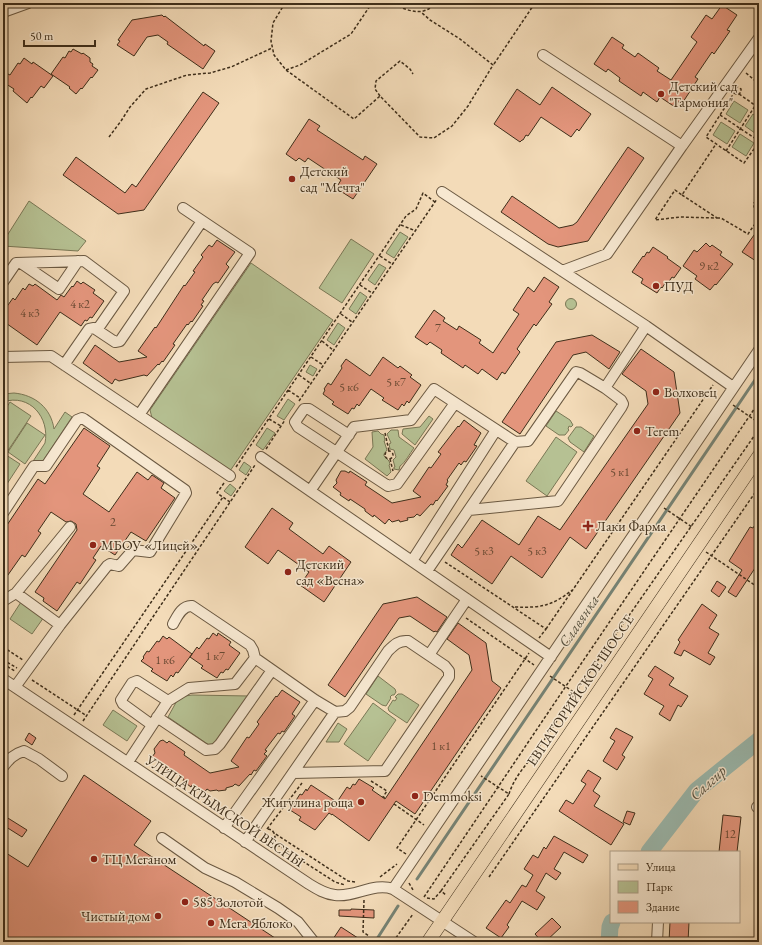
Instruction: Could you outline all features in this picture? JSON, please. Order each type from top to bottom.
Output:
[{"type":"main road","name":"ЕВПАТОРИЙСКОЕ ШОССЕ","points":[[428,942],[759,456]]},
{"type":"street","points":[[3,12],[28,3]]},
{"type":"street","points":[[562,271],[607,254],[759,38]]},
{"type":"street","points":[[543,55],[682,146]]},
{"type":"street","points":[[442,192],[646,326],[733,387]]},
{"type":"street","points":[[139,415],[250,253],[183,208]]},
{"type":"street","points":[[64,365],[91,327],[115,342],[120,341],[202,221]]},
{"type":"street","points":[[21,263],[59,289],[78,261]]},
{"type":"street","points":[[3,282],[16,263],[84,261],[124,291],[96,330]]},
{"type":"street","points":[[604,388],[646,326]]},
{"type":"street","points":[[474,942],[393,889],[759,350]]},
{"type":"street","points":[[3,358],[51,356],[230,476]]},
{"type":"street","points":[[310,491],[354,428],[410,420],[434,389],[515,442],[528,441],[576,372],[580,372],[621,400],[623,404],[558,501],[469,510]]},
{"type":"street","points":[[349,435],[309,409],[304,410],[295,422],[298,427],[388,486],[397,484],[455,403]]},
{"type":"street","points":[[3,513],[34,466],[46,466],[77,420],[82,418],[185,490],[185,495],[150,552],[135,550],[131,551],[119,566],[110,564],[107,566],[22,673],[15,687]]},
{"type":"street","points":[[412,561],[496,430]]},
{"type":"street","points":[[427,571],[515,442]]},
{"type":"street","points":[[261,456],[551,657]]},
{"type":"street","points":[[3,601],[16,593],[70,527]]},
{"type":"street","points":[[16,593],[60,625]]},
{"type":"street","points":[[429,655],[467,599]]},
{"type":"street","points":[[172,624],[184,607],[192,606],[250,645],[255,658],[315,700],[335,712],[345,711],[350,707],[388,651],[402,640],[408,641],[450,671],[449,677],[385,771],[292,772]]},
{"type":"street","points":[[128,762],[168,701],[189,688],[235,684],[255,658]]},
{"type":"street","points":[[168,701],[136,682],[132,683],[121,700],[122,704],[206,750],[215,749],[272,670]]},
{"type":"street","name":"УЛИЦА КРЫМСКОЙ ВЕСНЫ","points":[[3,679],[245,842],[323,892],[334,896],[344,896],[380,887],[387,886],[393,889]]},
{"type":"street","points":[[224,828],[315,700]]},
{"type":"street","points":[[245,842],[292,772],[335,712]]},
{"type":"street","points":[[3,767],[15,754],[24,751],[39,759],[62,776]]},
{"type":"street","points":[[162,838],[205,868],[235,882],[278,908],[298,922],[314,942]]},
{"type":"street","points":[[657,942],[658,923]]},
{"type":"path","points":[[285,3],[273,23],[271,41],[274,55],[286,70],[354,119],[380,96]]},
{"type":"path","points":[[286,70],[338,43],[351,34],[371,3]]},
{"type":"path","points":[[390,3],[421,12],[494,65]]},
{"type":"path","points":[[421,12],[437,3]]},
{"type":"path","points":[[525,3],[531,8]]},
{"type":"path","points":[[413,74],[400,61],[376,81],[375,89],[420,137],[434,138],[452,126],[468,106],[535,3]]},
{"type":"path","points":[[109,136],[130,107],[146,89],[187,75],[210,73],[231,67],[273,48]]},
{"type":"path","points":[[745,70],[746,74],[759,84]]},
{"type":"path","points":[[720,115],[759,141],[744,163],[706,137],[720,115],[734,93],[734,88],[739,87],[741,90],[739,94]]},
{"type":"path","points":[[734,93],[739,94],[759,108]]},
{"type":"path","points":[[726,151],[755,106]]},
{"type":"path","points":[[682,195],[716,144]]},
{"type":"path","points":[[717,218],[675,190],[655,220],[680,217],[717,218],[721,218],[748,234],[759,218]]},
{"type":"path","points":[[230,502],[217,493],[341,314],[406,216],[416,209],[423,194],[435,202]]},
{"type":"path","points":[[759,197],[754,203],[754,207],[759,211]]},
{"type":"path","points":[[401,225],[416,230]]},
{"type":"path","points":[[380,256],[392,264]]},
{"type":"path","points":[[360,285],[372,293]]},
{"type":"path","points":[[341,314],[353,322]]},
{"type":"path","points":[[322,341],[334,350]]},
{"type":"path","points":[[311,357],[323,365]]},
{"type":"path","points":[[299,375],[311,384]]},
{"type":"path","points":[[405,854],[397,848],[525,658],[719,377]]},
{"type":"path","points":[[288,390],[300,398]]},
{"type":"path","points":[[393,942],[759,402]]},
{"type":"path","points":[[730,403],[759,423]]},
{"type":"path","points":[[269,419],[281,427]]},
{"type":"path","points":[[442,892],[509,794],[511,787],[759,430]]},
{"type":"path","points":[[390,459],[386,458],[386,452],[392,452],[393,455],[390,459],[394,473]]},
{"type":"path","points":[[489,877],[759,487]]},
{"type":"path","points":[[68,723],[223,497]]},
{"type":"path","points":[[656,502],[692,527]]},
{"type":"path","points":[[697,547],[759,588]]},
{"type":"path","points":[[437,557],[546,629]]},
{"type":"path","points":[[513,607],[531,608],[541,606],[560,600],[574,588]]},
{"type":"path","points":[[458,612],[576,693]]},
{"type":"path","points":[[3,647],[27,662],[22,673]]},
{"type":"path","points":[[3,660],[87,716]]},
{"type":"path","points":[[3,664],[19,674],[22,673]]},
{"type":"path","points":[[369,780],[386,791],[383,797],[386,798]]},
{"type":"path","points":[[303,781],[268,828],[348,881],[360,883],[354,884]]},
{"type":"path","points":[[489,782],[509,794]]},
{"type":"path","points":[[394,804],[432,831]]},
{"type":"path","points":[[273,842],[275,837],[274,833]]},
{"type":"path","points":[[266,844],[273,842],[335,882],[348,886]]},
{"type":"path","points":[[378,878],[396,865],[401,859]]},
{"type":"path","points":[[362,892],[364,901],[363,932],[369,936]]},
{"type":"green space","points":[[734,101],[748,110],[740,123],[726,114]]},
{"type":"green space","points":[[753,114],[759,118],[759,136],[745,126]]},
{"type":"green space","points":[[721,122],[735,131],[727,144],[713,135]]},
{"type":"green space","points":[[740,134],[754,143],[746,156],[732,147]]},
{"type":"green space","points":[[29,201],[86,241],[78,251],[3,246],[3,242]]},
{"type":"green space","points":[[400,232],[408,237],[394,258],[386,253]]},
{"type":"green space","points":[[351,239],[374,254],[342,303],[319,288]]},
{"type":"green space","points":[[251,263],[333,320],[230,471],[152,418],[150,410]]},
{"type":"green space","points":[[379,264],[386,268],[375,285],[368,280]]},
{"type":"green space","points":[[360,292],[367,297],[356,314],[349,309]]},
{"type":"green space","points":[[571,298],[575,300],[577,304],[575,308],[571,310],[567,308],[565,304],[567,300]]},
{"type":"green space","points":[[338,323],[345,328],[334,345],[327,340]]},
{"type":"green space","points":[[310,365],[317,369],[313,376],[306,372]]},
{"type":"green space","points":[[3,394],[22,394],[41,404],[46,409],[54,429],[65,412],[72,417],[3,521],[3,507],[45,443],[46,434],[41,417],[29,404],[22,401],[13,400],[3,402]]},
{"type":"green space","points":[[288,399],[295,404],[284,420],[277,416]]},
{"type":"green space","points":[[10,402],[31,416],[7,452],[3,449],[3,413]]},
{"type":"green space","points":[[556,411],[570,420],[573,425],[571,427],[569,426],[569,430],[565,435],[559,435],[546,426]]},
{"type":"green space","points":[[429,416],[433,419],[415,445],[402,434],[403,429],[420,427]]},
{"type":"green space","points":[[27,423],[45,435],[25,464],[8,452]]},
{"type":"green space","points":[[576,427],[581,427],[594,436],[584,452],[570,442],[568,438]]},
{"type":"green space","points":[[267,428],[275,433],[263,450],[256,445]]},
{"type":"green space","points":[[391,430],[398,430],[399,437],[414,448],[400,466],[399,470],[394,469],[395,467],[393,460],[396,457],[394,450],[390,449],[389,444],[391,443],[387,434]]},
{"type":"green space","points":[[378,431],[384,435],[387,450],[384,456],[390,464],[391,472],[387,476],[365,459],[373,447],[372,432]]},
{"type":"green space","points":[[556,437],[577,452],[547,496],[526,481]]},
{"type":"green space","points":[[3,453],[20,464],[3,490]]},
{"type":"green space","points":[[244,462],[251,467],[246,475],[239,470]]},
{"type":"green space","points":[[230,484],[236,489],[231,496],[224,491]]},
{"type":"green space","points":[[21,602],[44,617],[32,634],[10,619]]},
{"type":"green space","points":[[378,676],[395,689],[396,692],[390,697],[391,698],[386,706],[382,705],[366,694]]},
{"type":"green space","points":[[398,694],[402,694],[419,705],[407,723],[389,711],[388,708],[393,700],[395,701],[397,698],[395,697]]},
{"type":"green space","points":[[192,695],[249,696],[212,747],[168,717],[179,697]]},
{"type":"green space","points":[[373,703],[396,720],[368,761],[344,744]]},
{"type":"green space","points":[[113,710],[137,726],[127,741],[103,725]]},
{"type":"green space","points":[[338,723],[347,729],[339,742],[326,742]]},
{"type":"building","points":[[722,5],[737,15],[727,30],[730,31],[714,54],[712,52],[695,77],[698,79],[683,102],[680,100],[675,107],[660,97],[657,102],[643,92],[641,96],[619,81],[620,78],[608,69],[606,72],[594,64],[612,37],[624,45],[622,48],[635,57],[638,53],[659,68],[657,71],[671,80],[697,42],[691,37],[706,15],[712,19]]},
{"type":"building","points":[[162,15],[204,46],[205,44],[215,51],[203,69],[167,44],[168,42],[158,35],[147,37],[134,56],[117,45],[120,41],[118,40],[132,20]]},
{"type":"building","points":[[73,49],[90,58],[90,62],[93,64],[92,66],[98,70],[76,94],[69,88],[70,87],[51,74],[63,57],[65,58],[69,51],[71,52]]},
{"type":"building","points":[[24,58],[32,64],[33,62],[53,76],[44,88],[41,86],[27,103],[13,91],[14,89],[3,82],[8,74],[10,75],[18,63],[20,64]]},
{"type":"building","points":[[552,87],[591,114],[579,131],[577,129],[571,137],[541,117],[528,136],[526,135],[520,142],[494,124],[517,89],[540,105]]},
{"type":"building","points":[[203,92],[219,103],[144,210],[118,214],[63,175],[76,157],[125,193],[132,184],[136,187]]},
{"type":"building","points":[[309,119],[320,126],[317,130],[363,160],[365,156],[377,164],[353,199],[342,192],[344,189],[338,185],[341,180],[308,158],[305,162],[299,158],[296,161],[286,154]]},
{"type":"building","points":[[628,147],[644,158],[588,241],[558,247],[548,244],[501,212],[512,196],[559,228],[573,225],[577,222]]},
{"type":"building","points":[[759,228],[759,263],[742,252]]},
{"type":"building","points":[[217,240],[235,252],[226,264],[229,267],[218,283],[216,282],[213,284],[202,300],[204,301],[201,305],[203,306],[192,322],[191,321],[188,325],[187,324],[163,362],[162,361],[159,365],[158,364],[147,376],[144,375],[119,381],[115,379],[112,384],[83,363],[95,345],[119,362],[147,357],[138,351],[155,327],[156,328],[184,285],[185,286],[195,272],[193,271],[203,257],[201,255],[209,245],[212,247]]},
{"type":"building","points":[[706,243],[710,247],[712,245],[722,252],[720,255],[733,264],[710,290],[695,279],[697,276],[683,266],[694,250],[697,252]]},
{"type":"building","points":[[653,247],[681,268],[674,278],[672,277],[668,283],[666,282],[657,293],[641,283],[643,279],[632,272],[643,256],[644,257],[647,252],[649,253]]},
{"type":"building","points":[[544,277],[559,287],[549,302],[552,304],[536,326],[534,324],[517,349],[520,352],[505,374],[502,372],[497,380],[482,369],[478,374],[465,365],[463,368],[441,353],[442,350],[430,342],[427,345],[415,337],[434,310],[445,318],[443,321],[457,330],[459,326],[481,340],[479,343],[493,353],[519,314],[513,310],[528,287],[534,292]]},
{"type":"building","points":[[77,281],[81,284],[83,282],[95,290],[93,293],[104,301],[92,318],[90,317],[87,321],[85,320],[81,326],[60,312],[37,345],[3,321],[3,312],[13,298],[15,300],[23,288],[25,290],[29,284],[33,286],[35,284],[57,300],[61,295],[64,297]]},
{"type":"building","points":[[592,335],[620,352],[609,369],[586,352],[573,355],[520,434],[502,422],[556,342]]},
{"type":"building","points":[[641,349],[674,372],[680,413],[586,549],[570,537],[542,578],[511,556],[492,584],[451,555],[458,544],[462,548],[482,520],[519,545],[538,516],[560,530],[648,404],[646,391],[622,374]]},
{"type":"building","points":[[383,357],[398,368],[400,366],[412,375],[410,377],[421,385],[409,403],[407,401],[404,406],[402,404],[398,410],[382,400],[384,398],[371,389],[359,406],[357,404],[348,414],[332,404],[334,402],[323,394],[324,389],[328,383],[331,385],[346,359],[370,376]]},
{"type":"building","points":[[464,420],[481,433],[474,445],[477,446],[466,462],[464,461],[461,465],[459,463],[447,480],[446,485],[448,486],[437,501],[436,500],[433,505],[431,504],[420,516],[417,514],[414,517],[407,518],[408,520],[400,522],[399,520],[392,522],[389,519],[385,524],[374,515],[373,517],[365,511],[365,509],[350,499],[349,501],[340,495],[341,493],[333,487],[337,483],[336,480],[341,471],[349,473],[350,471],[367,482],[365,485],[392,503],[421,497],[413,491],[429,467],[431,468],[441,454],[438,452]]},
{"type":"building","points":[[84,428],[110,446],[97,466],[100,468],[83,494],[109,512],[137,472],[148,480],[152,475],[164,483],[161,488],[175,498],[146,541],[131,532],[115,555],[101,546],[93,558],[96,560],[80,584],[77,582],[57,611],[43,601],[44,598],[35,592],[77,530],[76,524],[71,521],[66,522],[51,512],[38,531],[41,533],[25,557],[22,555],[3,582],[3,531],[38,479],[45,484]]},
{"type":"building","points":[[272,508],[293,523],[289,529],[323,554],[329,546],[351,562],[324,602],[300,585],[309,572],[278,550],[268,564],[245,547]]},
{"type":"building","points":[[759,518],[759,543],[755,550],[759,552],[759,562],[736,597],[728,592],[742,570],[729,561],[750,527],[753,528]]},
{"type":"building","points":[[717,581],[726,587],[719,597],[711,591]]},
{"type":"building","points":[[417,597],[447,617],[437,632],[434,632],[410,616],[399,618],[345,697],[328,685],[383,604]]},
{"type":"building","points":[[702,604],[717,615],[709,628],[719,634],[708,653],[715,657],[710,665],[684,650],[681,656],[674,653],[680,642],[678,640]]},
{"type":"building","points":[[458,623],[486,643],[492,681],[501,688],[415,814],[396,801],[369,841],[329,813],[315,830],[299,820],[301,817],[290,810],[300,794],[302,795],[306,789],[307,791],[311,785],[337,802],[347,787],[350,789],[359,779],[374,788],[372,790],[385,799],[472,670],[469,655],[447,639]]},
{"type":"building","points":[[213,633],[217,636],[218,633],[231,642],[229,645],[240,653],[228,670],[226,669],[223,673],[221,672],[217,678],[201,668],[203,666],[190,657],[197,647],[199,649],[207,638],[209,639]]},
{"type":"building","points":[[163,636],[167,639],[169,637],[192,654],[178,673],[176,672],[173,677],[171,675],[167,681],[151,671],[153,669],[141,661],[147,651],[149,652],[157,641],[159,642]]},
{"type":"building","points":[[655,666],[674,678],[669,685],[688,696],[681,707],[678,705],[670,721],[659,714],[664,706],[644,694],[653,679],[648,676]]},
{"type":"building","points":[[282,690],[300,702],[292,714],[295,716],[284,732],[282,731],[280,734],[278,733],[265,750],[267,751],[264,754],[267,756],[256,771],[254,770],[251,775],[250,774],[239,786],[235,784],[226,788],[226,790],[218,791],[210,791],[207,789],[203,794],[192,785],[191,787],[183,781],[184,779],[169,769],[167,771],[152,757],[155,753],[154,749],[160,741],[163,740],[167,743],[169,741],[185,752],[184,755],[210,773],[239,767],[231,761],[247,737],[249,738],[259,724],[257,722]]},
{"type":"building","points":[[616,728],[633,737],[622,755],[625,757],[617,770],[603,761],[615,741],[610,738]]},
{"type":"building","points":[[29,733],[36,738],[32,745],[25,740]]},
{"type":"building","points":[[588,770],[601,778],[593,791],[600,796],[594,806],[624,824],[611,845],[559,811],[566,800],[573,804],[586,784],[581,781]]},
{"type":"building","name":"ТЦ Меганом","points":[[84,775],[151,821],[134,845],[281,942],[3,942],[3,851],[28,867]]},
{"type":"building","points":[[627,811],[635,813],[630,825],[623,822]]},
{"type":"building","points":[[3,815],[27,830],[22,837],[3,825]]},
{"type":"building","points":[[723,815],[741,817],[737,851],[719,851]]},
{"type":"building","points":[[554,836],[588,855],[583,863],[564,852],[554,869],[561,873],[556,880],[546,873],[536,891],[545,897],[537,910],[522,901],[507,925],[509,927],[501,938],[486,928],[506,900],[510,903],[522,885],[526,887],[533,875],[524,869],[533,855],[538,858],[544,847],[546,849]]},
{"type":"building","points":[[339,910],[374,910],[374,918],[339,916]]},
{"type":"building","points":[[552,918],[561,927],[545,942],[542,942],[535,934]]},
{"type":"building","points":[[670,923],[689,923],[688,942],[669,942]]},
{"type":"building","points":[[341,927],[364,942],[331,942]]},
{"type":"waterway","name":"Славянка","points":[[417,879],[759,374]]},
{"type":"waterway","name":"Салгир","points":[[650,851],[697,790],[759,740]]},
{"type":"waterway","name":"Славянка","points":[[375,942],[398,906]]},
{"type":"waterway","name":"Салгир","points":[[609,942],[612,923]]},
{"type":"place","name":"Детский сад \"Гармония\"","points":[[661,94]]},
{"type":"place","name":"Детский сад \"Мечта\"","points":[[292,179]]},
{"type":"place","name":"ПУД","points":[[656,286]]},
{"type":"place","name":"Волховец","points":[[656,392]]},
{"type":"place","name":"Terem","points":[[637,431]]},
{"type":"place","name":"Лаки Фарма","points":[[588,526]]},
{"type":"place","name":"МБОУ «Лицей»","points":[[93,545]]},
{"type":"place","name":"Детский сад «Весна»","points":[[288,572]]},
{"type":"place","name":"Demmoksi","points":[[415,796]]},
{"type":"place","name":"Жигулина роща","points":[[361,802]]},
{"type":"place","name":"ТЦ Меганом","points":[[94,859]]},
{"type":"place","name":"585 Золотой","points":[[185,902]]},
{"type":"place","name":"Чистый дом","points":[[158,916]]},
{"type":"place","name":"Мега Яблоко","points":[[211,923]]}]
